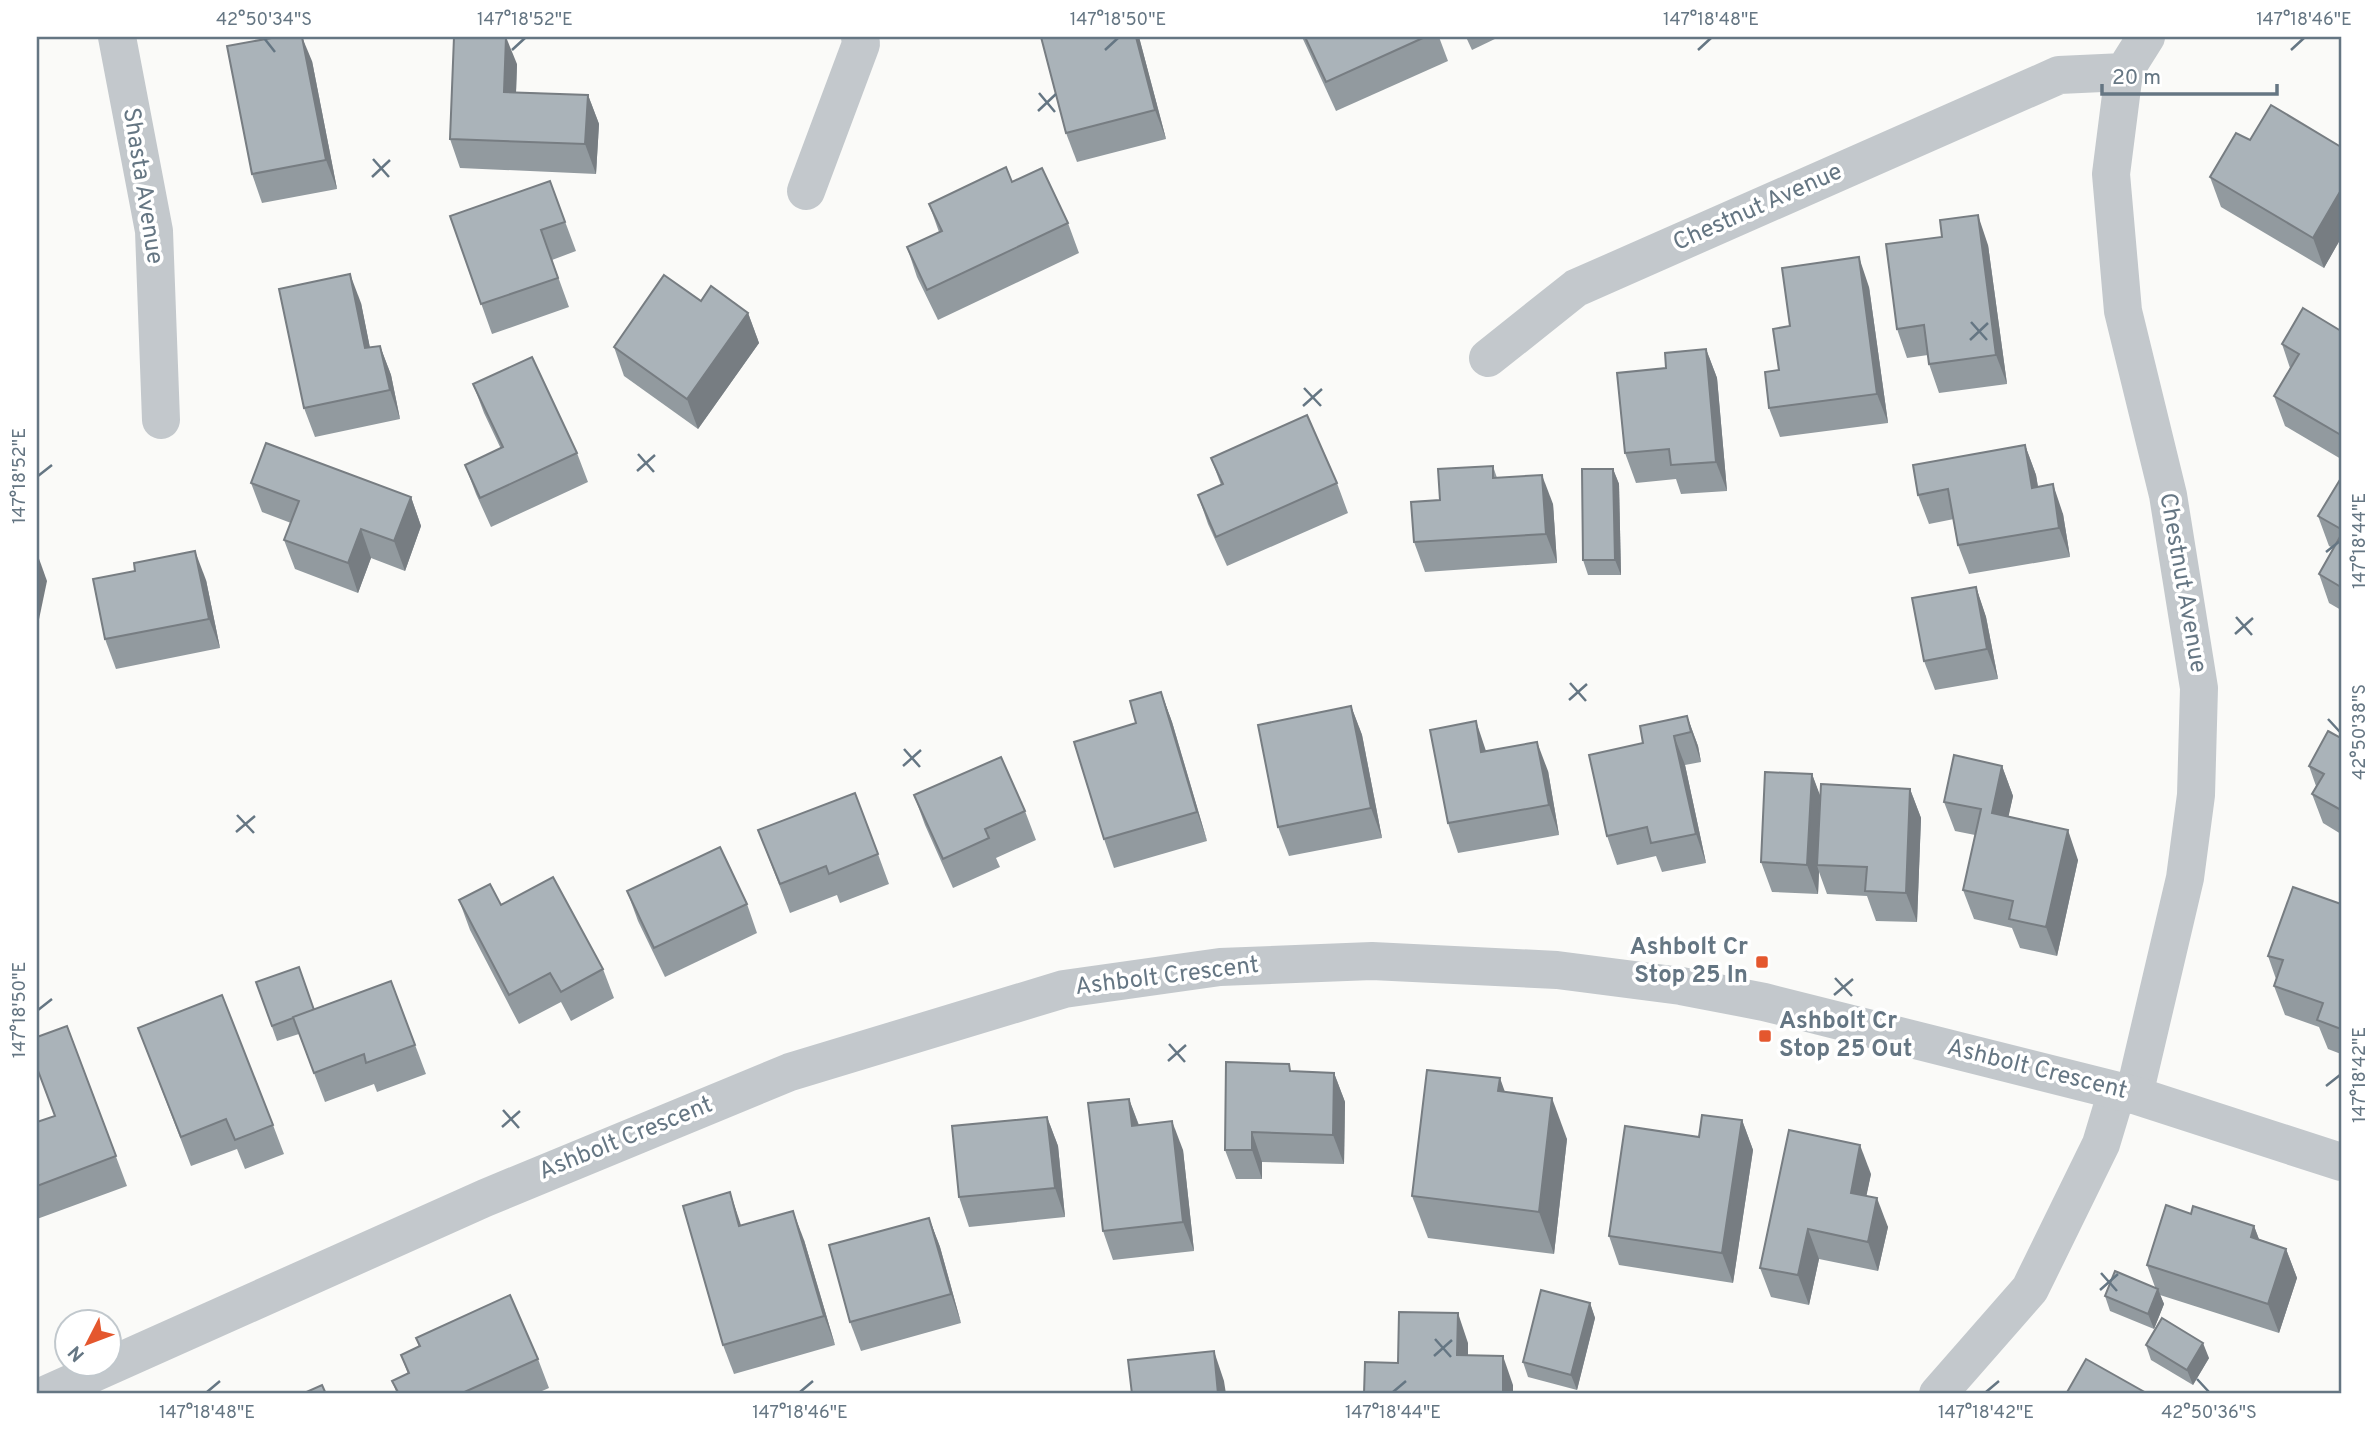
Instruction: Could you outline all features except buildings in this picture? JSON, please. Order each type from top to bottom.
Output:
[{"type":"street","name":"Shasta Avenue","points":[[117,37],[154,231],[161,420]]},
{"type":"street","points":[[806,191],[861,44],[860,37]]},
{"type":"street","name":"Chestnut Avenue","points":[[1938,1394],[2030,1289],[2126,1093],[2185,878],[2196,795],[2199,688],[2168,495],[2123,310],[2111,174],[2124,72],[2146,37]]},
{"type":"street","name":"Chestnut Avenue","points":[[1488,358],[1576,288],[2059,75],[2124,72]]},
{"type":"street","name":"Ashbolt Crescent","points":[[47,1394],[485,1198],[790,1072],[1051,993],[1220,967],[1372,961],[1557,970],[1681,986],[1763,1002],[2126,1093],[2341,1161]]},
{"type":"place","name":"Ashbolt Cr Stop 25 In","points":[[1762,962]]},
{"type":"place","name":"Ashbolt Cr Stop 25 Out","points":[[1765,1036]]}]
